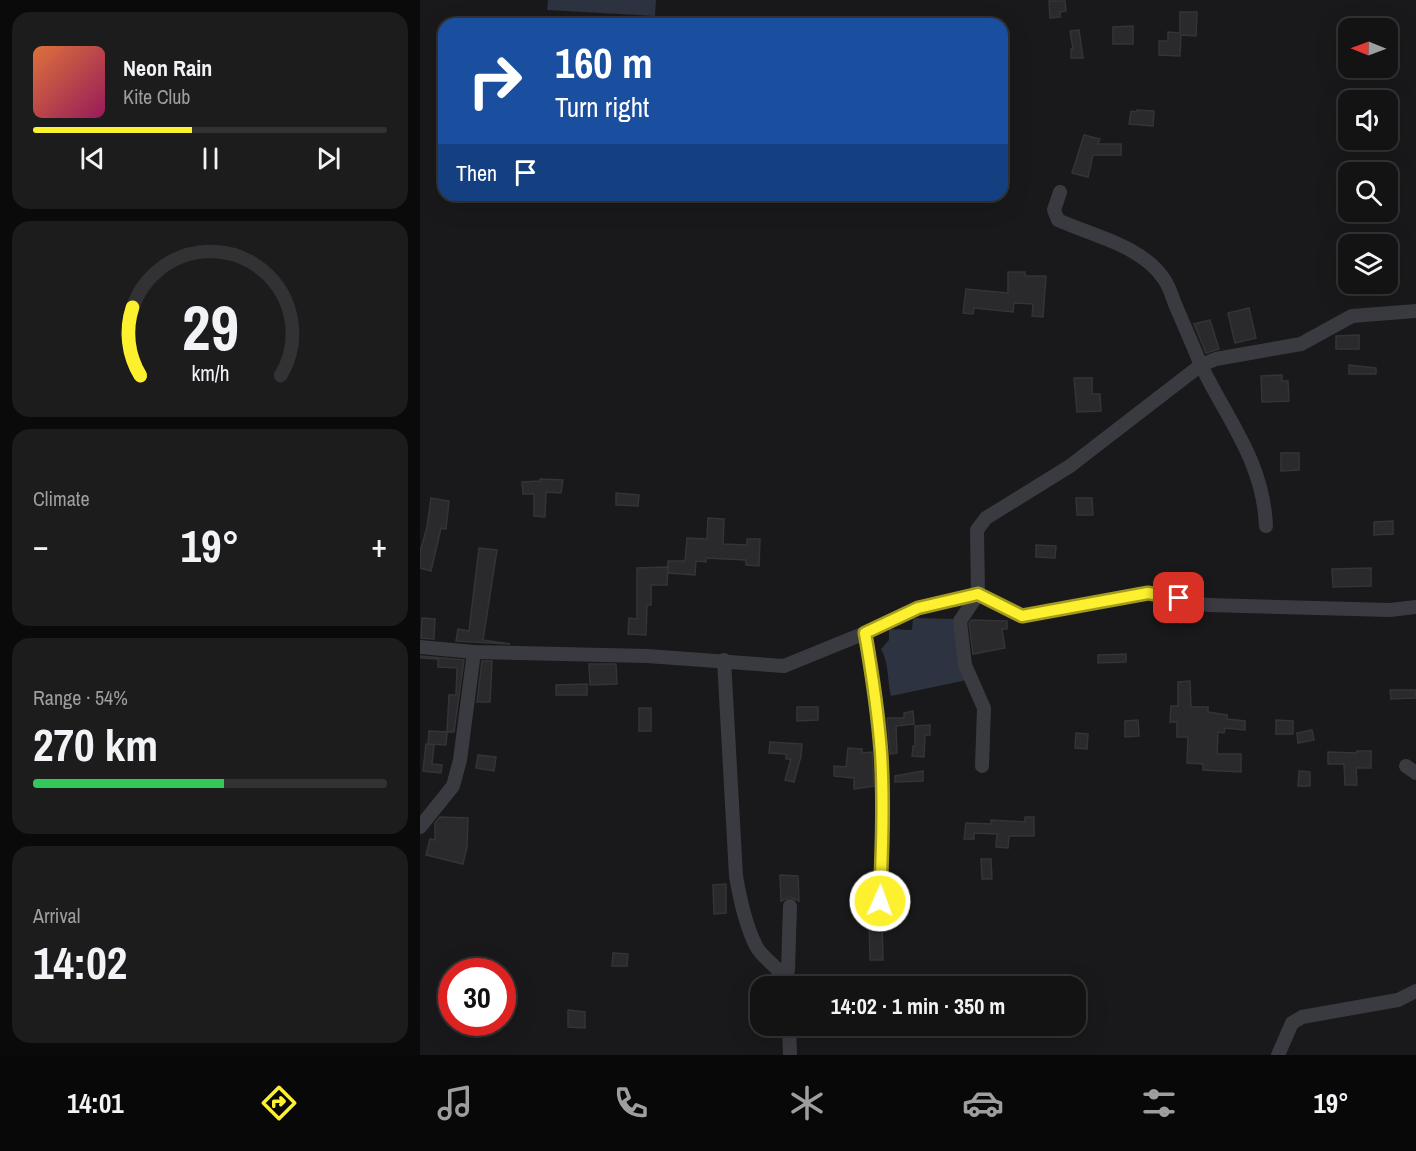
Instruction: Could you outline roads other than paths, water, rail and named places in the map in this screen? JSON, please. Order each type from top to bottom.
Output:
[{"type":"street","points":[[1060,192],[1054,210],[1058,220],[1127,248],[1145,260],[1164,279],[1201,365],[1260,479],[1265,502],[1266,526]]},
{"type":"street","points":[[982,766],[984,708],[965,665],[960,621],[978,594],[977,530],[986,518],[1070,466],[1201,365],[1216,359],[1301,344],[1352,316],[1416,311]]},
{"type":"street","points":[[420,646],[474,652],[724,660],[784,666],[865,633],[918,608],[978,594],[1022,616],[1148,593],[1208,605],[1390,610],[1416,607]]},
{"type":"street","points":[[865,633],[877,702],[881,754],[883,810],[880,901]]},
{"type":"street","points":[[420,827],[453,786],[460,760],[474,652]]},
{"type":"street","points":[[724,660],[736,876],[741,903],[757,947],[781,976]]},
{"type":"street","points":[[787,976],[790,906]]},
{"type":"street","points":[[1278,1055],[1292,1023],[1302,1017],[1398,999],[1416,992]]},
{"type":"street","points":[[789,1036],[790,1055]]},
{"type":"water","points":[[548,0],[656,0],[655,16],[547,10]]},
{"type":"water","points":[[913,618],[954,619],[967,680],[891,696],[881,649],[889,640],[889,629],[912,630]]}]
